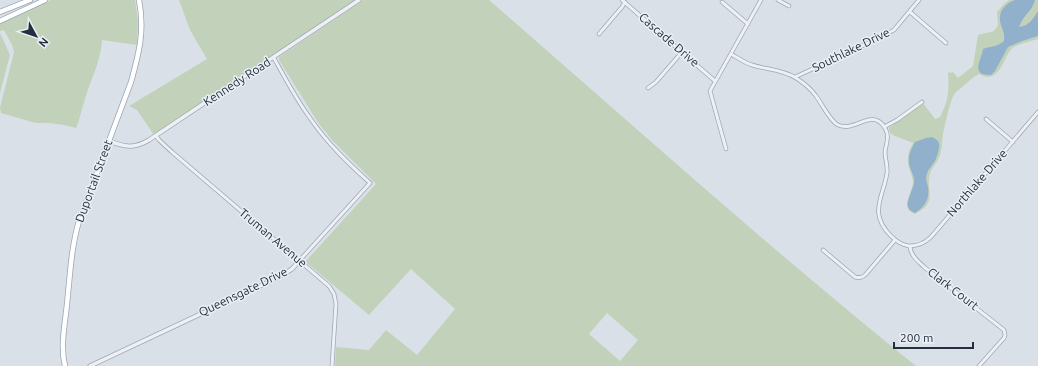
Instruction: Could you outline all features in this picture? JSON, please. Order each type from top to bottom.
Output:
[{"type":"main road","points":[[0,19],[4,15],[2,11],[30,0]]},
{"type":"main road","points":[[0,19],[45,0]]},
{"type":"main road","name":"Duportail Street","points":[[65,366],[63,343],[75,234],[131,82],[138,59],[142,32],[139,0]]},
{"type":"street","name":"Kennedy Road","points":[[109,141],[122,146],[134,146],[146,142],[359,0]]},
{"type":"street","points":[[726,148],[710,91],[761,0]]},
{"type":"street","points":[[778,0],[789,6]]},
{"type":"street","name":"Southlake Drive","points":[[795,77],[894,30],[919,0]]},
{"type":"street","points":[[599,34],[622,7],[624,1]]},
{"type":"street","name":"Cascade Drive","points":[[624,1],[715,81]]},
{"type":"street","points":[[722,2],[748,24]]},
{"type":"street","points":[[910,12],[946,43]]},
{"type":"street","points":[[648,88],[656,82],[682,52]]},
{"type":"street","points":[[731,54],[752,65],[776,69],[795,77],[812,91],[830,117],[838,125],[850,127],[864,121],[873,120],[879,122],[884,127],[888,136],[885,152],[887,172],[879,201],[878,212],[883,227],[895,240],[904,245],[910,246]]},
{"type":"street","name":"Queensgate Drive","points":[[90,366],[275,279],[292,269],[370,183],[335,150],[315,126],[292,91],[274,58]]},
{"type":"street","points":[[884,127],[922,102]]},
{"type":"street","name":"Northlake Drive","points":[[910,246],[922,244],[931,237],[1038,112]]},
{"type":"street","points":[[986,119],[1013,142]]},
{"type":"street","name":"Truman Avenue","points":[[156,136],[172,152],[328,284],[335,297],[336,307],[332,366]]},
{"type":"street","points":[[823,250],[855,277],[860,278],[864,276],[895,240]]},
{"type":"street","name":"Clark Court","points":[[910,246],[911,252],[924,267],[1004,330],[1004,337],[979,366]]},
{"type":"green space","points":[[51,0],[135,0],[138,21],[137,45],[102,40],[98,63],[76,128],[64,125],[32,122],[1,113],[0,108],[14,52],[4,30],[0,31],[0,24]]},
{"type":"green space","points":[[179,0],[355,0],[154,135],[137,110],[129,106],[207,59],[190,30]]},
{"type":"green space","points":[[363,0],[489,0],[754,231],[916,366],[335,366],[336,347],[369,350],[386,330],[417,355],[455,309],[411,269],[369,315],[307,263],[306,261],[376,184],[333,141],[319,124],[279,60],[279,57]],"holes":[[[607,313],[638,340],[620,361],[589,334]]]},
{"type":"green space","points":[[1009,0],[1038,0],[1038,39],[1012,48],[998,72],[988,77],[979,74],[955,93],[946,119],[940,155],[930,174],[929,201],[922,210],[915,214],[908,210],[907,207],[913,183],[908,159],[913,143],[890,133],[889,128],[923,103],[935,119],[940,117],[948,95],[948,72],[953,72],[958,78],[973,66],[978,35],[994,31],[998,25],[997,12]]},
{"type":"green space","points":[[0,33],[10,55],[0,93]]},
{"type":"water","points":[[1015,0],[1035,0],[1032,8],[1023,19],[1019,27],[1028,24],[1038,11],[1038,36],[1008,47],[995,71],[991,75],[985,75],[981,73],[978,67],[983,49],[1004,41],[1004,34],[1000,21],[1001,13],[1008,4]]},
{"type":"water","points":[[932,137],[938,142],[939,150],[935,161],[926,176],[928,195],[926,202],[922,208],[915,213],[908,207],[914,181],[909,164],[910,155],[915,142]]}]
